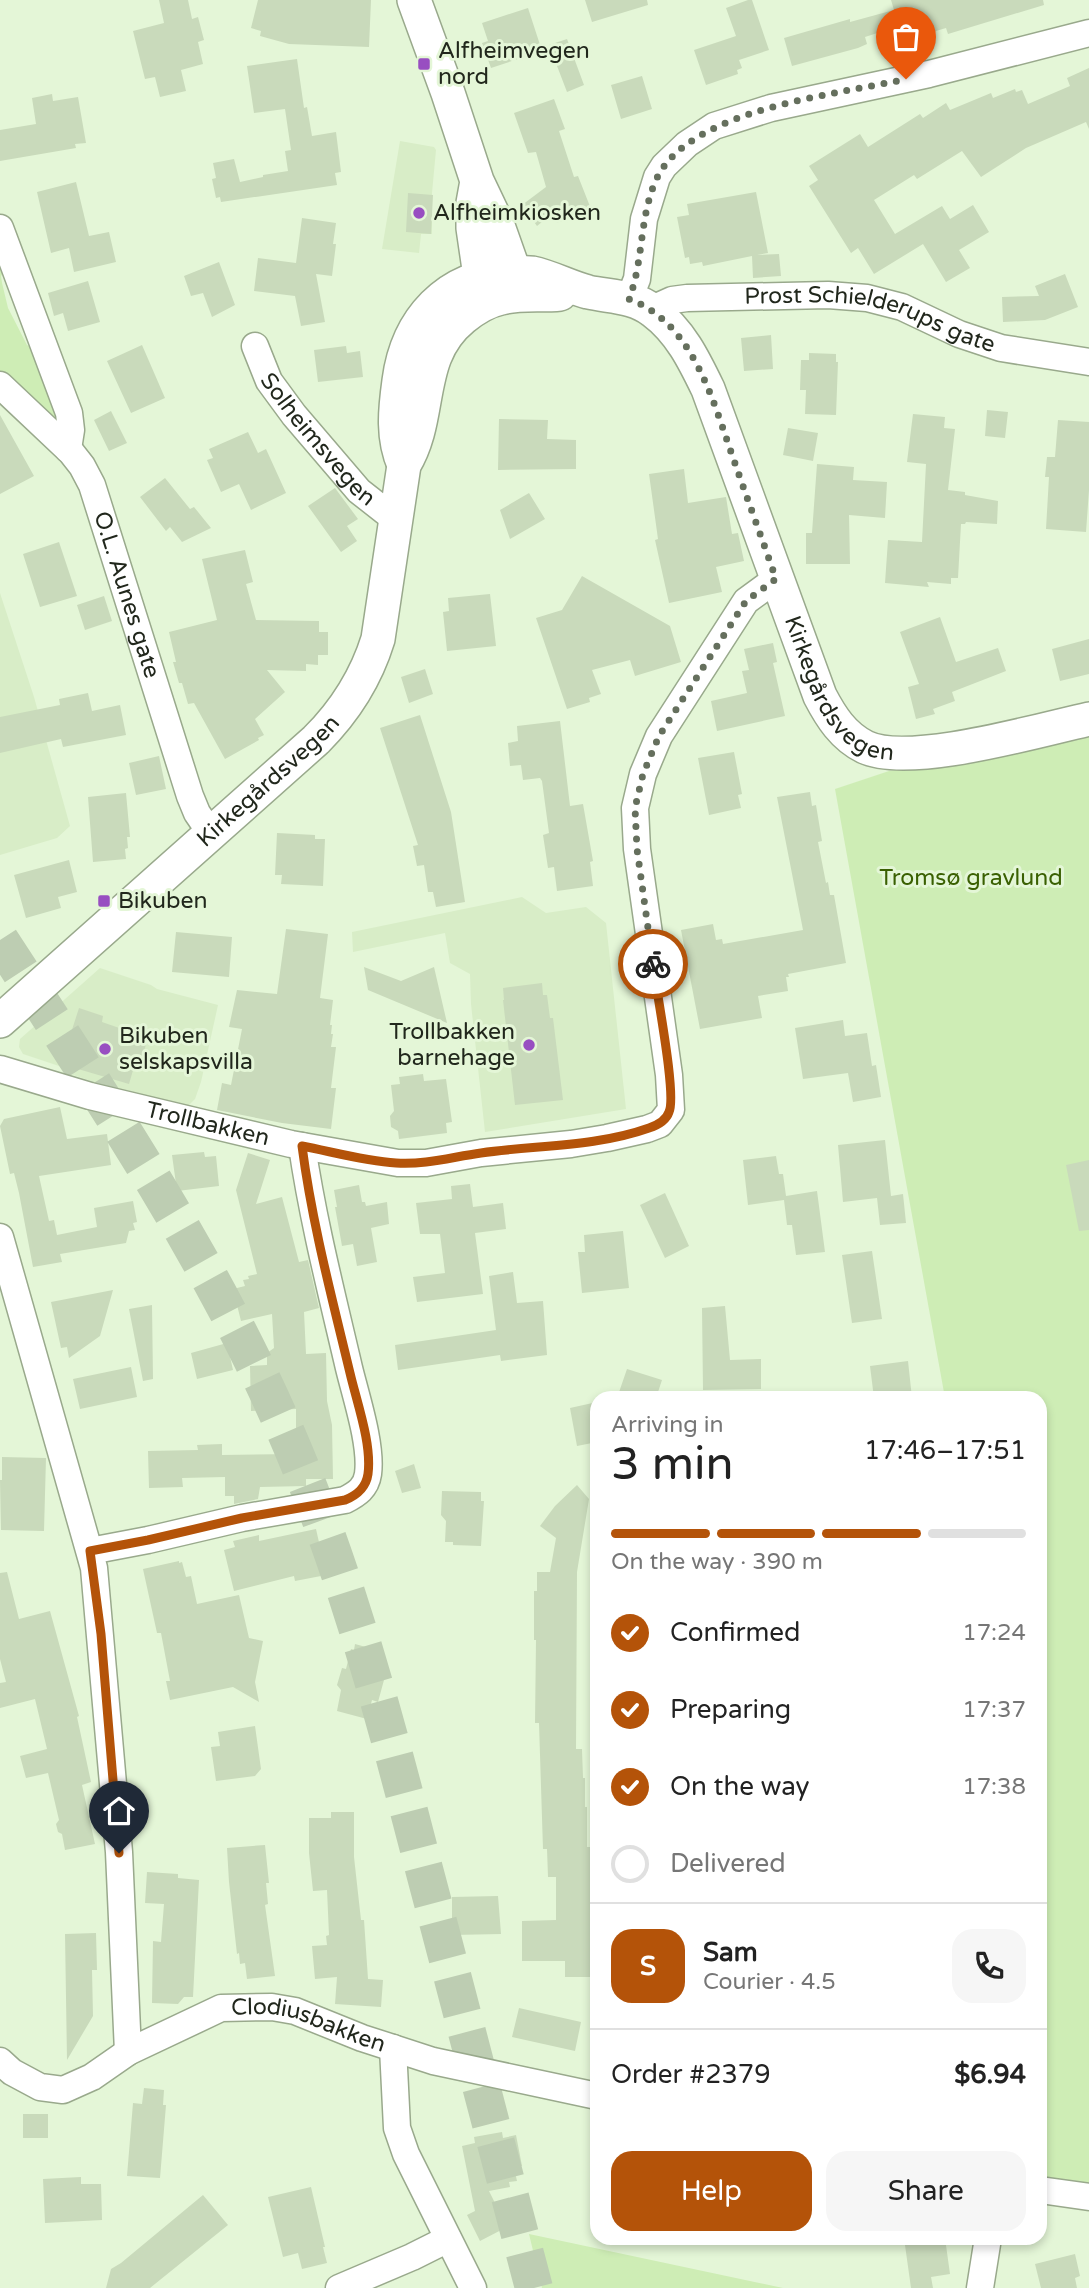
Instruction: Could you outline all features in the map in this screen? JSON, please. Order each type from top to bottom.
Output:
[{"type":"street","points":[[414,0],[477,181],[497,223],[499,282]]},
{"type":"street","points":[[640,304],[637,279],[644,219],[657,177],[664,166],[687,144],[714,126],[771,108],[917,76],[1089,33]]},
{"type":"street","points":[[0,228],[69,413],[71,430],[68,450]]},
{"type":"street","name":"Kirkegårdsvegen","points":[[0,1020],[325,731],[356,691],[378,639],[404,465],[419,435],[432,362],[440,344],[457,323],[485,304],[499,282],[587,292],[640,304],[663,318],[684,344],[708,389],[812,677],[831,717],[842,730],[866,748],[892,754],[940,750],[1089,719]]},
{"type":"street","name":"Prost Schielderups gate","points":[[640,304],[687,298],[828,295],[867,298],[914,312],[959,334],[1001,348],[1089,362]]},
{"type":"street","name":"Solheimsvegen","points":[[255,346],[269,381],[294,415],[359,491],[396,520]]},
{"type":"street","name":"O.L. Aunes gate","points":[[0,385],[68,450],[82,466],[92,485],[190,796],[197,813],[210,832]]},
{"type":"street","name":"Trollbakken","points":[[0,1069],[90,1096],[302,1146],[398,1163],[426,1163],[481,1153],[571,1144],[648,1129],[665,1119],[671,1110],[669,1075],[640,874],[635,808],[643,774],[659,736],[746,601],[776,579]]},
{"type":"street","points":[[90,1551],[242,1518],[345,1500],[358,1494],[367,1481],[368,1453],[322,1252],[302,1146]]},
{"type":"street","points":[[0,1237],[90,1551],[101,1634],[119,1853],[128,2052]]},
{"type":"street","name":"Clodiusbakken","points":[[0,2061],[12,2072],[40,2087],[63,2090],[92,2077],[128,2052],[221,2008],[251,2006],[295,2011],[433,2061],[590,2091]]},
{"type":"street","points":[[393,2048],[397,2128],[406,2154],[473,2288]]},
{"type":"street","points":[[1047,2191],[1089,2197]]},
{"type":"street","points":[[338,2288],[448,2239]]},
{"type":"street","points":[[981,2288],[987,2245]]},
{"type":"shaded area","points":[[400,141],[434,147],[436,150],[432,234],[421,234],[419,253],[382,249]]},
{"type":"shaded area","points":[[0,593],[34,697],[70,826],[57,838],[0,855]]},
{"type":"shaded area","points":[[522,897],[546,913],[586,907],[606,923],[626,1109],[485,1132],[470,974],[450,963],[445,933],[353,952],[352,932]]},
{"type":"shaded area","points":[[100,968],[157,989],[218,1005],[201,1082],[195,1099],[187,1107],[166,1106],[64,1072],[65,1068],[23,1054],[19,1047],[20,1039]]},
{"type":"green space","points":[[0,262],[5,271],[1,276],[8,308],[27,345],[38,352],[50,380],[58,426],[0,372]]},
{"type":"green space","name":"Tromsø gravlund","points":[[1089,733],[1089,2183],[1047,2177],[1047,1391],[944,1391],[835,789],[889,771],[995,756]]},
{"type":"green space","points":[[529,2234],[783,2288],[542,2288]]},
{"type":"building","points":[[159,0],[188,0],[192,19],[198,17],[204,40],[198,42],[203,64],[181,70],[186,91],[160,97],[155,77],[145,79],[133,31],[164,23]]},
{"type":"building","points":[[258,0],[371,0],[369,47],[289,44],[260,36],[261,31],[251,28]]},
{"type":"building","points":[[585,0],[647,0],[648,5],[592,22]]},
{"type":"building","points":[[752,0],[769,50],[739,60],[742,68],[737,70],[738,74],[706,85],[694,50],[736,36],[726,8]]},
{"type":"building","points":[[891,0],[1043,0],[1044,5],[948,34],[946,28],[926,34],[924,27],[904,33],[902,25],[865,37],[867,44],[858,48],[792,66],[784,38],[850,19],[850,22],[894,10]]},
{"type":"building","points":[[528,8],[542,51],[491,68],[482,43],[488,41],[482,23]]},
{"type":"building","points":[[567,39],[584,85],[567,92],[549,45]]},
{"type":"building","points":[[297,59],[304,108],[307,107],[312,136],[336,132],[341,172],[335,173],[337,185],[221,202],[220,197],[216,198],[212,179],[216,178],[213,163],[234,159],[240,182],[288,171],[285,151],[291,150],[285,109],[254,113],[247,66]]},
{"type":"building","points":[[1089,68],[1089,129],[1086,122],[1026,148],[981,177],[962,151],[917,179],[914,175],[874,200],[895,234],[942,206],[950,219],[973,205],[989,232],[959,250],[970,268],[946,282],[923,244],[874,274],[858,248],[851,253],[809,186],[818,180],[809,166],[860,134],[868,147],[920,114],[923,118],[946,103],[950,110],[991,93],[993,98],[1015,89],[1016,92],[1022,90],[1028,104],[1070,86],[1067,78]]},
{"type":"building","points":[[642,76],[652,109],[621,119],[611,85]]},
{"type":"building","points":[[52,94],[53,101],[78,97],[86,143],[75,144],[76,148],[0,161],[0,130],[36,124],[32,98]]},
{"type":"building","points":[[554,99],[565,129],[559,131],[574,177],[578,176],[591,209],[556,223],[553,213],[537,226],[522,205],[546,187],[536,152],[528,153],[514,113]]},
{"type":"building","points":[[76,182],[89,236],[109,232],[116,262],[74,272],[69,248],[51,253],[37,192]]},
{"type":"building","points":[[756,192],[768,253],[757,255],[779,254],[781,276],[753,278],[752,256],[703,266],[702,262],[690,264],[689,257],[685,258],[677,217],[689,215],[687,204]]},
{"type":"building","name":"Alfheimkiosken","points":[[408,193],[433,195],[431,234],[406,232]]},
{"type":"building","points":[[302,218],[336,223],[333,244],[336,244],[332,276],[316,274],[325,322],[301,326],[295,296],[254,291],[258,258],[296,263]]},
{"type":"building","points":[[219,262],[235,305],[212,317],[203,293],[191,296],[184,276]]},
{"type":"building","points":[[1065,274],[1078,307],[1045,320],[1003,322],[1002,297],[1039,296],[1035,286]]},
{"type":"building","points":[[88,281],[100,322],[68,331],[63,313],[54,316],[48,293]]},
{"type":"building","points":[[771,335],[773,369],[744,371],[741,338]]},
{"type":"building","points":[[142,345],[165,398],[131,413],[107,361]]},
{"type":"building","points":[[346,346],[347,353],[360,351],[363,377],[318,382],[314,350]]},
{"type":"building","points":[[809,353],[836,354],[836,415],[805,414],[806,390],[800,390],[801,360],[809,360]]},
{"type":"building","points":[[987,410],[1008,412],[1005,438],[985,436]]},
{"type":"building","points":[[111,411],[127,443],[109,451],[94,420]]},
{"type":"building","points":[[913,414],[945,417],[944,428],[955,429],[948,490],[998,501],[997,524],[961,524],[958,578],[951,578],[951,584],[927,582],[929,587],[885,583],[888,540],[922,542],[926,464],[907,462]]},
{"type":"building","points":[[0,415],[34,476],[0,494]]},
{"type":"building","points":[[499,419],[548,420],[547,439],[576,440],[576,469],[498,470]]},
{"type":"building","points":[[1058,420],[1089,422],[1086,532],[1046,529],[1049,477],[1045,477],[1047,457],[1055,457]]},
{"type":"building","points":[[788,428],[818,433],[813,461],[783,455]]},
{"type":"building","points":[[248,432],[258,453],[266,449],[286,493],[251,510],[239,484],[221,492],[207,460],[213,458],[209,449]]},
{"type":"building","points":[[817,464],[854,467],[853,480],[887,482],[885,518],[849,515],[850,564],[806,564],[806,533],[812,533]]},
{"type":"building","points":[[684,469],[688,503],[726,497],[732,534],[738,533],[744,561],[716,567],[722,592],[669,603],[655,540],[658,539],[649,474]]},
{"type":"building","points":[[165,478],[190,509],[194,507],[211,528],[182,542],[170,527],[166,531],[140,497]]},
{"type":"building","points":[[335,488],[358,519],[347,526],[357,541],[341,552],[308,506]]},
{"type":"building","points":[[529,493],[545,519],[510,539],[500,510]]},
{"type":"building","points":[[59,542],[77,596],[40,607],[23,554]]},
{"type":"building","points":[[245,550],[253,582],[246,584],[256,620],[319,621],[319,632],[328,632],[328,655],[318,655],[318,665],[306,664],[306,671],[267,670],[285,692],[255,719],[264,735],[225,759],[194,703],[188,704],[173,662],[176,662],[169,632],[217,620],[202,559]]},
{"type":"building","points":[[582,576],[670,626],[681,662],[635,676],[630,660],[592,670],[601,694],[589,698],[590,702],[567,709],[536,618],[562,610]]},
{"type":"building","points":[[490,594],[496,646],[447,651],[443,612],[449,611],[448,598]]},
{"type":"building","points":[[104,596],[112,621],[85,630],[77,605]]},
{"type":"building","points":[[940,617],[956,662],[998,648],[1006,671],[952,692],[955,701],[933,709],[935,714],[916,719],[908,687],[919,684],[900,632]]},
{"type":"building","points":[[1089,639],[1089,674],[1060,681],[1052,649]]},
{"type":"building","points":[[773,643],[777,662],[773,663],[785,716],[717,731],[711,701],[747,693],[742,671],[749,670],[744,649]]},
{"type":"building","points":[[425,669],[433,694],[409,703],[401,677]]},
{"type":"building","points":[[88,693],[92,711],[120,705],[126,735],[63,747],[61,739],[0,753],[0,717],[60,705],[59,699]]},
{"type":"building","points":[[420,715],[451,812],[465,902],[436,907],[433,892],[428,892],[424,865],[417,866],[413,846],[418,845],[380,728]]},
{"type":"building","points":[[560,721],[570,806],[583,804],[593,861],[590,862],[593,886],[557,891],[554,867],[548,868],[543,835],[549,833],[542,781],[540,778],[523,780],[521,765],[510,766],[508,743],[518,741],[517,726]]},
{"type":"building","points":[[734,752],[742,794],[738,795],[741,808],[709,815],[698,758]]},
{"type":"building","points":[[159,756],[166,789],[136,795],[129,763]]},
{"type":"building","points":[[810,792],[812,806],[816,805],[822,841],[818,842],[826,883],[828,882],[830,895],[834,895],[846,963],[788,974],[788,991],[758,996],[762,1018],[700,1029],[681,930],[713,924],[716,940],[722,939],[723,944],[803,930],[777,797]]},
{"type":"building","points":[[126,793],[130,837],[127,837],[126,859],[93,862],[88,797]]},
{"type":"building","points":[[277,833],[315,835],[315,839],[325,839],[323,886],[281,884],[282,875],[275,875]]},
{"type":"building","points":[[69,860],[77,892],[58,897],[61,908],[26,918],[14,875]]},
{"type":"building","points":[[286,929],[328,934],[320,998],[333,1000],[331,1047],[336,1047],[331,1088],[336,1088],[331,1129],[282,1123],[217,1110],[222,1083],[231,1085],[242,1029],[229,1027],[237,990],[277,994]]},
{"type":"building","points":[[176,932],[232,937],[229,977],[172,972]]},
{"type":"building","points":[[364,967],[401,981],[434,967],[447,1023],[368,990]]},
{"type":"building","points":[[542,983],[543,995],[547,995],[550,1018],[553,1018],[563,1100],[515,1105],[503,988]]},
{"type":"building","name":"Bikuben selskapsvilla","points":[[79,1008],[103,1016],[102,1022],[148,1038],[141,1061],[136,1060],[129,1084],[61,1064]]},
{"type":"building","points":[[843,1020],[845,1036],[867,1033],[872,1066],[876,1065],[881,1097],[853,1102],[848,1073],[803,1079],[795,1028]]},
{"type":"building","points":[[423,1074],[424,1081],[446,1079],[452,1122],[446,1123],[447,1133],[399,1139],[398,1131],[391,1127],[390,1116],[394,1111],[391,1085],[400,1084],[399,1077]]},
{"type":"building","points":[[60,1107],[67,1139],[107,1134],[111,1165],[39,1176],[49,1221],[54,1220],[57,1235],[97,1227],[94,1208],[133,1201],[137,1222],[133,1223],[135,1230],[129,1231],[126,1243],[60,1254],[62,1262],[33,1267],[19,1193],[14,1173],[10,1174],[0,1126],[4,1119]]},
{"type":"building","points":[[885,1140],[891,1196],[903,1194],[906,1223],[880,1225],[877,1198],[843,1202],[838,1145]]},
{"type":"building","points":[[204,1152],[205,1157],[216,1156],[219,1186],[177,1191],[172,1155]]},
{"type":"building","points":[[248,1153],[270,1160],[256,1204],[282,1197],[299,1262],[308,1260],[319,1308],[304,1312],[306,1354],[326,1353],[333,1479],[306,1479],[306,1486],[260,1487],[258,1499],[234,1504],[234,1496],[225,1496],[225,1477],[182,1478],[183,1487],[149,1488],[148,1451],[198,1450],[197,1445],[222,1444],[222,1455],[296,1454],[296,1409],[251,1411],[250,1366],[267,1365],[267,1353],[274,1348],[272,1314],[241,1321],[233,1289],[245,1286],[243,1280],[257,1274],[236,1190]]},
{"type":"building","points":[[776,1156],[779,1174],[783,1174],[786,1196],[817,1191],[825,1252],[796,1255],[792,1225],[787,1225],[784,1200],[748,1205],[743,1160]]},
{"type":"building","points":[[1089,1160],[1089,1230],[1079,1231],[1066,1165]]},
{"type":"building","points":[[470,1184],[473,1207],[503,1203],[506,1229],[475,1233],[483,1294],[417,1302],[413,1277],[445,1273],[440,1234],[420,1234],[416,1203],[452,1199],[451,1186]]},
{"type":"building","points":[[359,1185],[362,1202],[365,1202],[366,1206],[387,1202],[389,1224],[371,1228],[377,1262],[357,1266],[353,1244],[342,1246],[334,1190]]},
{"type":"building","points":[[665,1193],[689,1246],[665,1258],[640,1205]]},
{"type":"building","points":[[623,1231],[629,1288],[582,1293],[578,1252],[585,1252],[584,1235]]},
{"type":"building","points":[[872,1251],[882,1319],[852,1323],[842,1255]]},
{"type":"building","points":[[513,1272],[517,1303],[543,1301],[547,1355],[501,1361],[500,1355],[398,1370],[395,1345],[496,1330],[489,1276]]},
{"type":"building","points":[[113,1290],[100,1336],[69,1358],[67,1347],[61,1348],[51,1302]]},
{"type":"building","points":[[152,1305],[153,1379],[143,1381],[129,1309]]},
{"type":"building","points":[[725,1306],[730,1360],[761,1359],[761,1389],[703,1390],[702,1308]]},
{"type":"building","points":[[227,1343],[233,1370],[197,1379],[191,1353]]},
{"type":"building","points":[[908,1361],[911,1391],[873,1391],[870,1366]]},
{"type":"building","points":[[131,1367],[137,1397],[80,1409],[73,1379]]},
{"type":"building","points":[[627,1369],[662,1380],[658,1391],[619,1391]]},
{"type":"building","points":[[590,1404],[590,1443],[577,1446],[570,1408]]},
{"type":"building","points":[[2,1457],[46,1458],[44,1531],[1,1530]]},
{"type":"building","points":[[414,1464],[421,1488],[402,1493],[395,1471]]},
{"type":"building","points":[[577,1485],[589,1499],[577,1572],[576,1749],[582,1749],[587,1847],[590,1847],[590,1977],[565,1977],[565,1961],[522,1961],[522,1921],[556,1920],[556,1877],[548,1877],[547,1849],[543,1849],[539,1723],[535,1723],[534,1640],[534,1591],[537,1591],[537,1572],[550,1572],[556,1538],[540,1526],[555,1506]]},
{"type":"building","points":[[442,1491],[481,1492],[481,1501],[484,1501],[481,1546],[445,1542],[446,1521],[441,1515]]},
{"type":"building","points":[[316,1529],[323,1560],[318,1562],[321,1576],[295,1581],[294,1576],[234,1591],[224,1550],[235,1547],[233,1541],[259,1535],[259,1541]]},
{"type":"building","points":[[182,1562],[186,1577],[191,1576],[197,1604],[239,1595],[249,1638],[263,1641],[255,1682],[259,1702],[233,1687],[170,1700],[166,1681],[170,1681],[161,1633],[157,1633],[143,1569]]},
{"type":"building","points":[[7,1572],[19,1619],[50,1611],[79,1716],[77,1717],[91,1782],[82,1785],[95,1844],[65,1850],[62,1834],[58,1832],[56,1824],[59,1820],[48,1773],[26,1778],[20,1756],[47,1749],[35,1699],[0,1708],[0,1683],[6,1682],[0,1659],[0,1573]]},
{"type":"building","points":[[355,1644],[384,1652],[378,1677],[384,1680],[378,1702],[372,1700],[367,1719],[337,1711],[341,1690],[337,1685],[342,1668],[346,1669]]},
{"type":"building","points":[[255,1726],[261,1769],[255,1776],[216,1781],[211,1747],[220,1746],[218,1732]]},
{"type":"building","points":[[331,1812],[354,1812],[354,1857],[361,1920],[364,1920],[368,1979],[383,1980],[381,2007],[335,2004],[337,1977],[315,1979],[312,1946],[327,1945],[326,1936],[329,1935],[327,1890],[313,1891],[309,1818],[331,1818]]},
{"type":"building","points":[[265,1845],[269,1883],[266,1883],[268,1904],[265,1905],[275,1976],[247,1979],[245,1963],[240,1964],[239,1953],[237,1954],[227,1848]]},
{"type":"building","points":[[147,1872],[178,1874],[178,1878],[199,1880],[193,1997],[184,1997],[178,2004],[152,2003],[153,1941],[161,1942],[164,1904],[145,1903]]},
{"type":"building","points":[[498,1896],[501,1934],[452,1935],[452,1897]]},
{"type":"building","points":[[96,1933],[97,1970],[92,1970],[93,2016],[67,2060],[65,1934]]},
{"type":"building","points":[[519,2008],[581,2022],[575,2051],[512,2037]]},
{"type":"building","points":[[144,2088],[164,2090],[163,2105],[166,2105],[160,2178],[127,2176],[133,2103],[142,2104]]},
{"type":"building","points":[[23,2114],[48,2114],[48,2138],[23,2138]]},
{"type":"building","points":[[502,2132],[503,2138],[516,2135],[522,2166],[514,2168],[517,2181],[509,2182],[510,2187],[489,2191],[507,2227],[480,2241],[467,2215],[475,2211],[462,2146],[475,2143],[474,2137]]},
{"type":"building","points":[[81,2177],[81,2184],[101,2184],[102,2220],[45,2223],[43,2179]]},
{"type":"building","points":[[311,2187],[327,2263],[302,2269],[298,2253],[283,2257],[268,2197]]},
{"type":"building","points":[[203,2195],[228,2225],[150,2288],[106,2288],[111,2269]]},
{"type":"building","points":[[905,2245],[946,2245],[950,2274],[931,2277],[933,2288],[911,2288]]},
{"type":"building","points":[[1075,2254],[1080,2276],[1075,2278],[1077,2288],[1041,2288],[1035,2264]]},
{"type":"tunnel","points":[[0,940],[116,1121],[190,1243],[257,1370],[309,1488],[347,1595],[380,1704],[534,2288]]},
{"type":"way so far","points":[[653,964],[637,849],[635,808],[643,774],[659,736],[746,601],[776,579],[708,389],[693,357],[663,318],[642,303],[629,299],[637,279],[646,208],[657,177],[664,166],[687,144],[714,126],[771,108],[906,79]]},
{"type":"place","name":"Alfheimvegen nord","points":[[424,64]]},
{"type":"place","name":"Alfheimkiosken","points":[[419,213]]},
{"type":"place","name":"Bikuben","points":[[104,901]]},
{"type":"place","name":"Trollbakken barnehage","points":[[529,1045]]},
{"type":"place","name":"Bikuben selskapsvilla","points":[[105,1049]]},
{"type":"route","points":[[119,1853],[101,1634],[90,1551],[242,1518],[345,1500],[358,1494],[367,1481],[368,1453],[322,1252],[302,1146],[377,1161],[426,1163],[481,1153],[607,1138],[660,1124],[671,1110],[671,1104],[653,964]]}]
